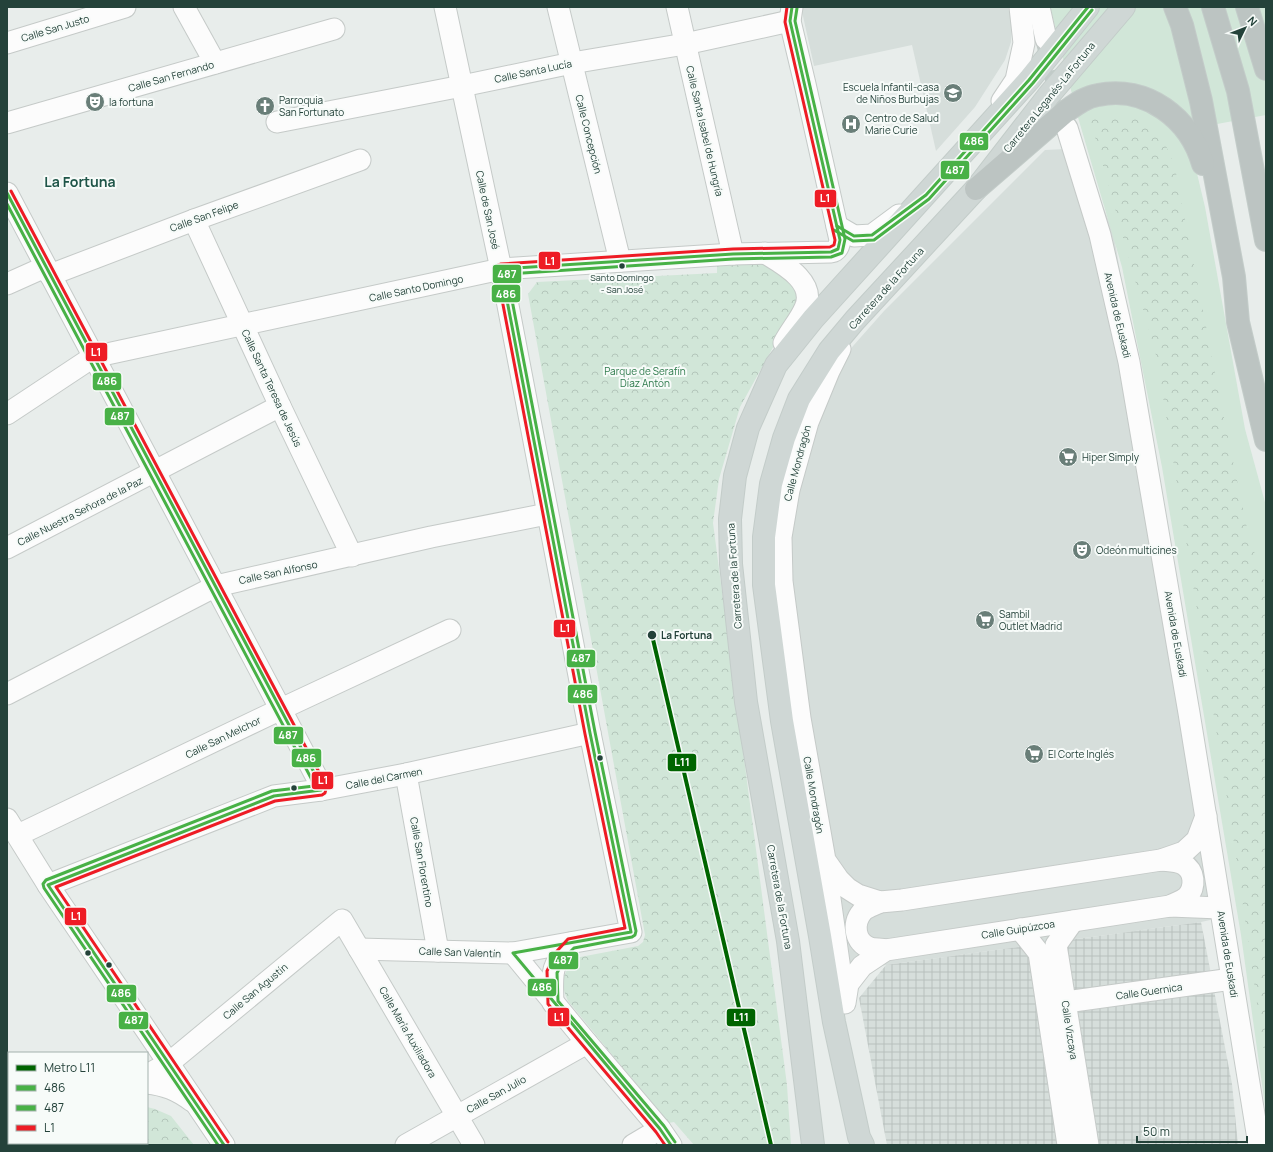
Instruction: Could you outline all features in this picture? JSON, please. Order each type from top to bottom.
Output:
[{"type":"highway","points":[[1175,7],[1182,25],[1201,100],[1234,277],[1238,322],[1266,440]]},
{"type":"highway","points":[[1213,7],[1238,91],[1266,240]]},
{"type":"highway","points":[[1247,7],[1266,69]]},
{"type":"highway","points":[[976,189],[1065,112],[1080,101],[1097,95],[1115,92],[1134,95],[1154,101],[1168,111],[1183,125],[1192,137],[1202,157],[1220,232],[1234,277]]},
{"type":"main road","name":"Carretera de la Fortuna","points":[[813,1145],[788,940],[746,702],[731,564],[730,519],[735,476],[748,428],[776,365],[813,319],[1029,80],[1088,7]]},
{"type":"main road","name":"Carretera Leganés-La Fortuna","points":[[976,189],[1049,95],[1124,7]]},
{"type":"main road","name":"Carretera de la Fortuna","points":[[863,1145],[834,1022],[782,721],[764,585],[764,537],[771,484],[784,438],[799,399],[830,351],[855,320],[976,189]]},
{"type":"street","name":"Calle San Justo","points":[[7,43],[125,7]]},
{"type":"street","name":"Calle de San José","points":[[445,7],[501,269],[547,514],[631,932]]},
{"type":"street","name":"Calle Concepción","points":[[558,7],[620,261]]},
{"type":"street","name":"Calle Santa Isabel de Hungría","points":[[677,7],[733,254]]},
{"type":"street","points":[[977,137],[1016,80],[1024,43],[1020,7]]},
{"type":"street","points":[[1039,7],[1046,39]]},
{"type":"street","points":[[188,8],[215,63]]},
{"type":"street","name":"Calle Santa Lucía","points":[[277,122],[462,86],[572,62],[685,44],[791,14]]},
{"type":"street","points":[[791,14],[839,233],[854,236],[872,235],[926,195]]},
{"type":"street","name":"Calle San Fernando","points":[[7,123],[334,29]]},
{"type":"street","name":"Avenida de Euskadi","points":[[1067,128],[1100,235],[1128,362],[1206,815],[1259,1145]]},
{"type":"street","name":"Calle San Felipe","points":[[7,284],[194,220],[360,160]]},
{"type":"street","points":[[7,193],[316,776],[321,790]]},
{"type":"street","name":"Calle Santa Teresa de Jesús","points":[[194,220],[280,406],[352,556]]},
{"type":"street","name":"Calle Santo Domingo","points":[[7,414],[93,357],[243,326],[501,269],[733,254],[831,252],[838,248],[839,233]]},
{"type":"street","points":[[766,253],[793,271],[804,286],[808,298],[805,309],[785,340],[776,365]]},
{"type":"street","name":"Calle Mondragón","points":[[855,320],[829,370],[808,422],[789,490],[781,537],[782,581],[796,689],[825,860],[839,880],[847,888],[858,895],[880,902],[902,900],[1161,860],[1184,852],[1197,840],[1206,815]]},
{"type":"street","name":"Calle Nuestra Señora de la Paz","points":[[7,548],[280,406]]},
{"type":"street","name":"Calle San Alfonso","points":[[7,694],[216,586],[431,537],[547,514]]},
{"type":"street","name":"Calle San Melchor","points":[[12,827],[281,710],[450,630]]},
{"type":"street","name":"Calle del Carmen","points":[[48,885],[274,796],[321,790],[406,774],[590,733]]},
{"type":"street","name":"Calle San Florentino","points":[[406,774],[438,951]]},
{"type":"street","points":[[12,827],[48,885],[224,1145]]},
{"type":"street","points":[[825,860],[845,1003],[834,1022]]},
{"type":"street","points":[[1161,860],[1181,864],[1189,869],[1193,877],[1191,890],[1186,897],[1170,906]]},
{"type":"street","points":[[880,902],[862,911],[857,919],[856,932],[859,941],[870,948],[886,950]]},
{"type":"street","name":"Calle Guipúzcoa","points":[[845,1003],[848,984],[862,966],[886,950],[1170,906],[1220,908]]},
{"type":"street","name":"Calle San Agustín","points":[[148,1074],[169,1063],[342,920]]},
{"type":"street","name":"Calle María Auxiliadora","points":[[342,920],[474,1145]]},
{"type":"street","name":"Calle Vizcaya","points":[[1073,921],[1056,945],[1088,1145]]},
{"type":"street","name":"Calle Vizcaya","points":[[1020,929],[1039,953],[1068,1145]]},
{"type":"street","name":"Calle San Valentín","points":[[359,949],[513,953],[631,932]]},
{"type":"street","points":[[553,1003],[552,972],[561,954],[571,943]]},
{"type":"street","points":[[513,953],[586,1043],[666,1137],[633,1145]]},
{"type":"street","name":"Calle Guernica","points":[[1066,1002],[1232,979]]},
{"type":"street","name":"Calle San Julio","points":[[406,1145],[586,1043]]},
{"type":"street","points":[[148,1083],[160,1084],[175,1090],[196,1104]]},
{"type":"shaded area","points":[[801,7],[1008,7],[1012,23],[1011,42],[1005,60],[975,107],[936,151],[912,45],[814,66]]},
{"type":"shaded area","points":[[1066,149],[1088,174],[1113,231],[1233,915],[1201,922],[886,965],[833,975],[778,627],[807,398],[884,311],[1045,150]]},
{"type":"shaded area","points":[[1201,922],[1232,1084],[1238,1145],[887,1145],[859,998],[886,965]]},
{"type":"green space","points":[[1050,7],[1266,7],[1266,115],[1179,131],[1194,161],[1205,207],[1245,429],[1266,506],[1266,1113],[1241,935],[1162,467],[1122,267],[1077,114]]},
{"type":"green space","points":[[1114,113],[1135,116],[1151,127],[1165,144],[1174,163],[1248,533],[1266,587],[1266,1066],[1233,836],[1157,359],[1090,119]]},
{"type":"green space","name":"Parque de Serafín Díaz Antón","points":[[762,262],[789,277],[798,289],[798,307],[776,342],[740,407],[719,479],[713,523],[787,1085],[791,1145],[694,1145],[674,1122],[668,1123],[568,1001],[563,988],[563,979],[565,974],[575,958],[638,946],[643,942],[645,935],[528,294],[537,282],[717,273],[717,263]]},
{"type":"green space","points":[[7,1100],[8,1144],[148,1144],[148,1107],[171,1116],[194,1145],[7,1145]]},
{"type":"tunnel","points":[[1046,40],[1067,128]]},
{"type":"metro line","name":"L11","points":[[652,635],[771,1145]]},
{"type":"transit line","name":"L1","points":[[665,1145],[656,1132],[548,1004],[547,971],[557,951],[568,939],[625,928],[585,734],[496,268],[501,264],[733,249],[830,247],[834,245],[835,240],[785,22],[787,7]]},
{"type":"transit line","name":"486","points":[[671,1145],[660,1129],[513,953],[631,932],[590,733],[501,269],[733,254],[831,252],[838,249],[840,240],[790,21],[792,7]]},
{"type":"transit line","name":"486","points":[[837,226],[854,236],[872,235],[926,195],[1029,80],[1088,7]]},
{"type":"transit line","name":"487","points":[[675,1142],[664,1126],[558,1001],[557,973],[565,957],[574,948],[632,937],[635,935],[636,931],[595,732],[507,274],[733,259],[831,257],[842,253],[845,239],[795,21],[797,8]]},
{"type":"transit line","name":"487","points":[[834,230],[853,241],[874,240],[929,199],[1033,83],[1092,10]]},
{"type":"transit line","name":"L1","points":[[11,191],[320,774],[326,789],[325,793],[322,795],[275,801],[56,887],[228,1142]]},
{"type":"transit line","name":"486","points":[[7,193],[316,776],[321,790],[274,796],[48,885],[224,1145]]},
{"type":"transit line","name":"487","points":[[7,204],[314,786],[272,791],[46,880],[43,884],[44,888],[218,1145]]},
{"type":"place","name":"Escuela Infantil-casa de Niños Burbujas","points":[[953,93]]},
{"type":"place","name":"la fortuna","points":[[95,102]]},
{"type":"place","name":"Parroquia San Fortunato","points":[[265,106]]},
{"type":"place","name":"Centro de Salud Marie Curie","points":[[851,124]]},
{"type":"place","name":"Santo Domingo - San José","points":[[622,266]]},
{"type":"place","name":"Hiper Simply","points":[[1068,457]]},
{"type":"place","name":"Odeón multicines","points":[[1082,550]]},
{"type":"place","name":"Sambil Outlet Madrid","points":[[985,620]]},
{"type":"place","name":"La Fortuna","points":[[652,635]]},
{"type":"place","name":"El Corte Inglés","points":[[1034,754]]},
{"type":"district","name":"La Fortuna","points":[[80,181]]}]
